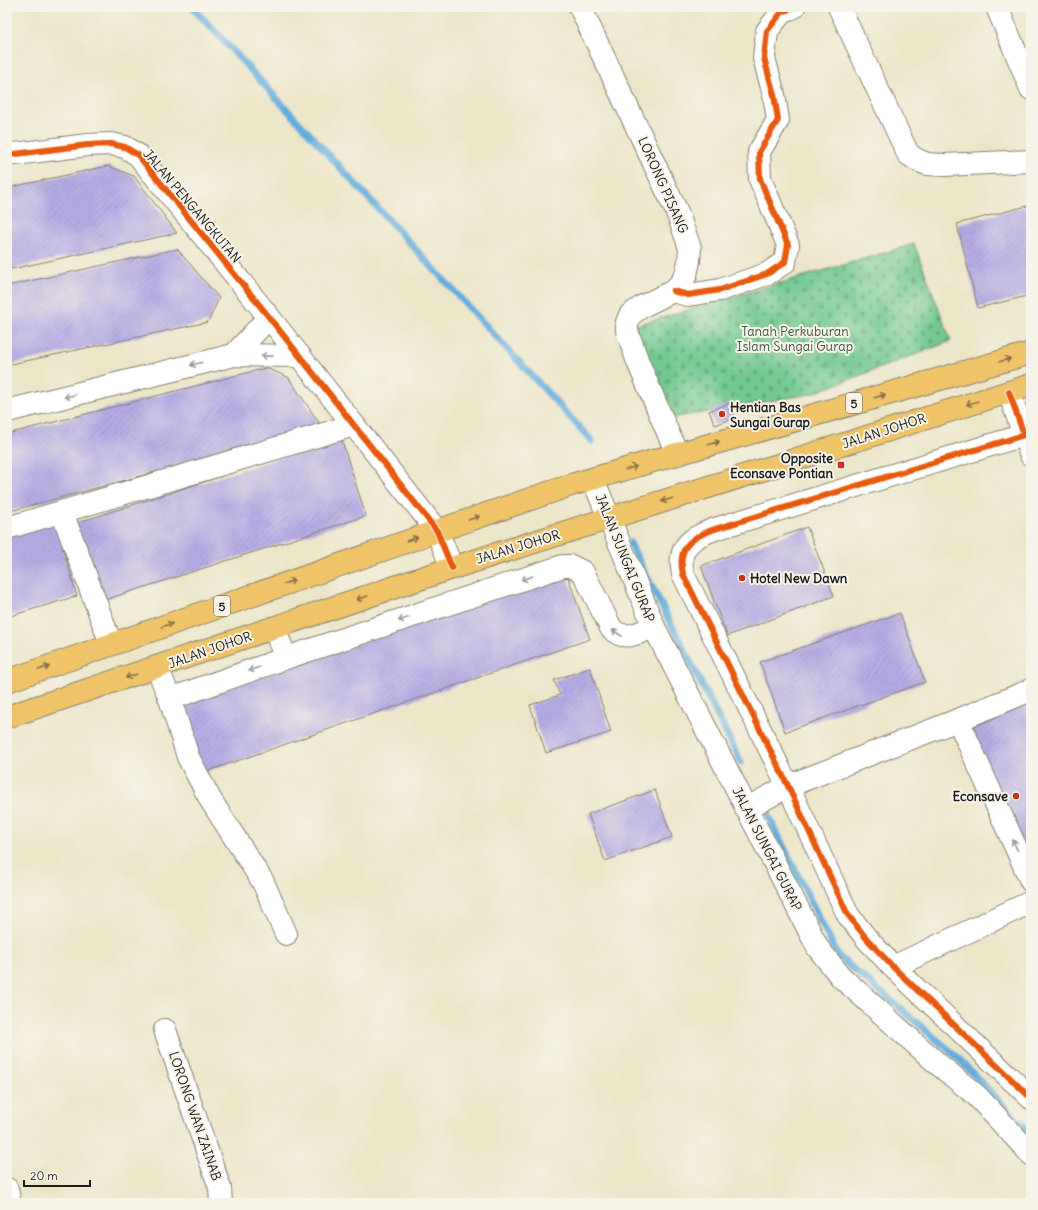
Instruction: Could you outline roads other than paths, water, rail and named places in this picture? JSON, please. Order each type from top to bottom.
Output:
[{"type":"highway","name":"5","points":[[7,680],[437,531],[593,479],[1031,353]]},
{"type":"highway","name":"JALAN JOHOR","points":[[7,717],[452,568],[1031,386]]},
{"type":"street","name":"LORONG PISANG","points":[[580,7],[677,212],[690,248],[686,275],[682,282],[673,291],[642,306],[630,315],[627,322],[627,331],[638,362],[677,454]]},
{"type":"street","points":[[673,291],[688,295],[720,290],[767,274],[785,262],[788,245],[760,178],[759,152],[778,120],[774,95],[764,58],[767,31],[782,12],[794,7]]},
{"type":"street","points":[[839,7],[908,154],[927,164],[944,165],[1031,161]]},
{"type":"street","points":[[997,7],[1031,89]]},
{"type":"street","name":"JALAN PENGANGKUTAN","points":[[7,155],[88,145],[111,144],[125,147],[138,155],[269,317],[437,531],[452,568]]},
{"type":"street","points":[[234,355],[269,317]]},
{"type":"street","points":[[7,411],[234,355],[300,356]]},
{"type":"street","points":[[1009,392],[1027,445],[714,529],[698,536],[685,547],[682,558],[683,574],[788,786],[848,915],[867,939],[893,967],[1031,1098]]},
{"type":"street","points":[[7,528],[354,425]]},
{"type":"street","name":"JALAN SUNGAI GURAP","points":[[593,479],[654,627],[818,948],[841,977],[938,1064],[977,1096],[1031,1154]]},
{"type":"street","points":[[62,512],[111,644]]},
{"type":"street","points":[[170,698],[563,566],[571,566],[583,572],[611,628],[615,633],[622,636],[627,636],[654,627]]},
{"type":"street","points":[[274,628],[286,658]]},
{"type":"street","points":[[157,668],[170,698],[188,756],[210,799],[263,882],[286,934]]},
{"type":"street","points":[[746,809],[788,786],[1031,690]]},
{"type":"street","points":[[958,720],[1031,881]]},
{"type":"street","points":[[893,967],[1031,902]]},
{"type":"street","name":"LORONG WAN ZAINAB","points":[[166,1030],[220,1188],[221,1203]]},
{"type":"street","points":[[7,1189],[10,1203]]},
{"type":"waterway","points":[[192,7],[592,441]]},
{"type":"waterway","points":[[630,543],[741,762]]},
{"type":"waterway","points":[[762,803],[838,956],[954,1054],[1031,1134]]},
{"type":"place","name":"Hentian Bas Sungai Gurap","points":[[722,414]]},
{"type":"place","name":"Opposite Econsave Pontian","points":[[841,465]]},
{"type":"place","name":"Hotel New Dawn","points":[[742,578]]},
{"type":"place","name":"Econsave","points":[[1016,796]]},
{"type":"park label","name":"Tanah Perkuburan Islam Sungai Gurap","points":[[795,338]]}]
